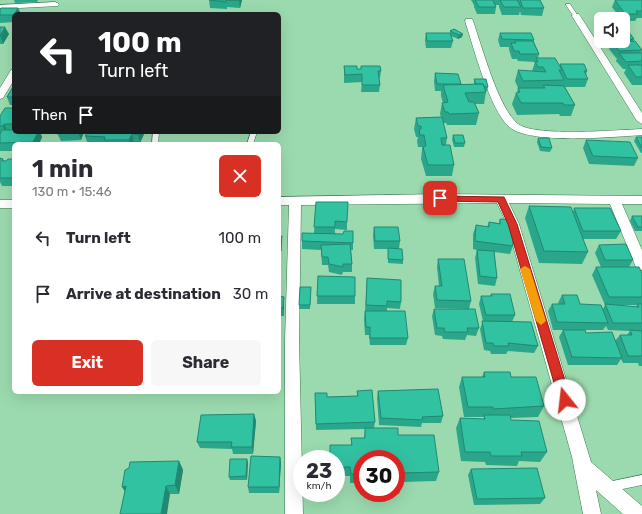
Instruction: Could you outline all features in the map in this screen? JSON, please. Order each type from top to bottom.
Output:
[{"type":"street","points":[[0,7],[57,2]]},
{"type":"street","points":[[51,12],[57,2]]},
{"type":"street","points":[[576,16],[642,121]]},
{"type":"street","points":[[469,21],[502,111],[515,127],[540,134],[642,132]]},
{"type":"street","points":[[0,96],[12,75]]},
{"type":"street","points":[[501,199],[512,224],[561,385],[583,467],[592,514]]},
{"type":"street","points":[[281,201],[501,199],[642,200]]},
{"type":"street","points":[[614,200],[642,265]]},
{"type":"street","points":[[294,514],[292,340],[295,201]]},
{"type":"street","points":[[0,204],[12,204]]},
{"type":"street","points":[[583,467],[637,514]]},
{"type":"lane","points":[[568,5],[576,16]]},
{"type":"lane","points":[[606,487],[642,480]]},
{"type":"building","points":[[209,0],[226,0],[226,2]]},
{"type":"building","points":[[475,0],[493,0],[496,7],[479,7]]},
{"type":"building","points":[[500,0],[517,0],[521,7],[504,7]]},
{"type":"building","points":[[520,0],[540,0],[544,8],[523,8]]},
{"type":"building","points":[[615,0],[642,0],[642,11],[636,11],[638,14],[624,12]]},
{"type":"building","points":[[18,8],[16,12],[12,12],[12,15],[0,15],[0,9]]},
{"type":"building","points":[[0,27],[5,27],[0,36]]},
{"type":"building","points":[[454,29],[463,34],[459,35],[450,31]]},
{"type":"building","points":[[426,33],[450,33],[453,41],[427,41]]},
{"type":"building","points":[[500,33],[531,33],[534,40],[502,39]]},
{"type":"building","points":[[630,34],[634,39],[630,39]]},
{"type":"building","points":[[514,41],[533,41],[539,54],[520,54],[519,51],[514,51],[511,43],[516,43]]},
{"type":"building","points":[[630,41],[635,41],[642,50],[619,51],[617,48],[630,48]]},
{"type":"building","points":[[619,53],[642,53],[642,61],[626,62]]},
{"type":"building","points":[[536,58],[555,58],[562,70],[559,70],[564,80],[523,81],[518,70],[546,72],[543,67],[538,67],[535,62],[538,62]]},
{"type":"building","points":[[560,64],[584,64],[587,71],[584,71],[588,79],[567,79]]},
{"type":"building","points":[[628,65],[642,65],[642,77],[636,77]]},
{"type":"building","points":[[344,66],[357,66],[357,69],[361,69],[361,66],[380,66],[381,71],[378,71],[380,85],[362,85],[362,74],[345,75]]},
{"type":"building","points":[[435,73],[458,74],[461,84],[437,84]]},
{"type":"building","points":[[474,79],[486,79],[488,87],[485,87],[483,84],[476,84]]},
{"type":"building","points":[[483,84],[486,92],[465,93],[469,102],[474,102],[479,113],[449,114],[448,112],[445,112],[442,103],[448,102],[443,85]]},
{"type":"building","points":[[543,85],[564,86],[575,105],[564,105],[563,103],[521,103],[516,93],[520,92],[518,88],[545,88]]},
{"type":"building","points":[[12,88],[12,97],[7,97]]},
{"type":"building","points":[[5,108],[12,108],[12,124],[4,124],[3,126],[0,126],[0,116]]},
{"type":"building","points":[[442,117],[447,138],[441,138],[442,145],[450,145],[454,165],[428,165],[423,147],[426,146],[424,135],[420,135],[419,129],[421,129],[421,126],[418,126],[416,118]]},
{"type":"building","points":[[2,130],[12,130],[12,134],[37,134],[33,142],[0,143],[0,134]]},
{"type":"building","points":[[86,134],[132,134],[129,140],[104,140],[105,137],[85,136]]},
{"type":"building","points":[[453,135],[463,135],[465,143],[455,143]]},
{"type":"building","points":[[636,137],[642,137],[642,148]]},
{"type":"building","points":[[538,138],[549,138],[552,148],[541,147]]},
{"type":"building","points":[[586,140],[630,142],[638,158],[593,156]]},
{"type":"building","points":[[0,158],[3,159],[2,161],[12,159],[12,178],[0,178]]},
{"type":"building","points":[[316,202],[348,202],[347,222],[335,221],[335,227],[314,227]]},
{"type":"building","points":[[529,206],[571,207],[588,252],[544,251]]},
{"type":"building","points":[[574,208],[610,208],[621,231],[583,231]]},
{"type":"building","points":[[632,216],[642,216],[642,227],[638,227]]},
{"type":"building","points":[[500,219],[512,220],[513,246],[475,241],[476,225],[489,227],[489,222],[500,224]]},
{"type":"building","points":[[374,227],[398,227],[400,241],[375,241]]},
{"type":"building","points":[[344,231],[353,231],[353,243],[302,241],[302,233],[343,234]]},
{"type":"building","points":[[350,244],[352,264],[343,264],[343,267],[329,264],[328,257],[322,257],[321,245]]},
{"type":"building","points":[[626,244],[633,260],[605,260],[599,245]]},
{"type":"building","points":[[388,248],[402,249],[403,260],[388,259]]},
{"type":"building","points":[[477,250],[494,251],[497,278],[480,276]]},
{"type":"building","points":[[438,259],[464,259],[471,301],[437,300],[435,286],[442,286]]},
{"type":"building","points":[[596,267],[639,267],[642,273],[642,297],[609,297]]},
{"type":"building","points":[[318,276],[355,277],[355,296],[317,296]]},
{"type":"building","points":[[367,278],[401,280],[401,302],[387,301],[387,306],[366,305]]},
{"type":"building","points":[[300,287],[311,287],[310,305],[299,305]]},
{"type":"building","points":[[491,294],[510,294],[515,315],[486,315],[481,296],[492,296]]},
{"type":"building","points":[[562,295],[577,295],[580,304],[601,305],[608,323],[557,322],[552,304],[565,304]]},
{"type":"building","points":[[281,296],[284,297],[283,308],[281,308]]},
{"type":"building","points":[[605,304],[639,307],[637,304],[642,304],[642,323],[613,323]]},
{"type":"building","points":[[434,309],[475,309],[479,328],[467,328],[468,332],[445,332],[444,328],[437,328]]},
{"type":"building","points":[[365,311],[405,311],[408,338],[370,338],[370,327],[366,327]]},
{"type":"building","points":[[482,321],[531,322],[538,346],[508,343],[509,346],[494,346],[493,343],[486,343]]},
{"type":"building","points":[[563,330],[585,330],[586,333],[612,332],[622,358],[572,357]]},
{"type":"building","points":[[630,330],[642,331],[642,356],[628,356],[620,335],[632,335]]},
{"type":"building","points":[[484,372],[510,372],[511,377],[536,377],[544,406],[493,409],[493,407],[468,407],[462,377],[485,377]]},
{"type":"building","points":[[438,389],[443,416],[422,417],[423,420],[381,418],[378,391]]},
{"type":"building","points":[[372,390],[375,422],[316,424],[315,393],[327,393],[327,397],[358,396],[357,391]]},
{"type":"building","points":[[254,414],[252,447],[231,447],[232,442],[197,442],[201,415]]},
{"type":"building","points":[[484,415],[510,415],[511,420],[539,421],[547,452],[521,452],[522,456],[491,456],[490,452],[465,452],[460,418],[485,419]]},
{"type":"building","points":[[365,428],[398,428],[398,435],[434,435],[439,472],[405,473],[405,450],[353,450],[353,474],[351,474],[350,467],[345,467],[345,450],[330,450],[330,445],[352,445],[351,438],[365,438]]},
{"type":"building","points":[[251,456],[280,457],[279,487],[248,487]]},
{"type":"building","points":[[230,459],[247,459],[246,476],[229,477]]},
{"type":"building","points":[[179,461],[175,485],[166,486],[161,514],[120,514],[126,486],[122,487],[125,470],[129,468],[130,462]]},
{"type":"building","points":[[537,468],[545,498],[477,499],[471,469]]},
{"type":"slow traffic","points":[[525,269],[541,321]]},
{"type":"route","points":[[440,198],[501,199],[512,224],[565,400]]}]
